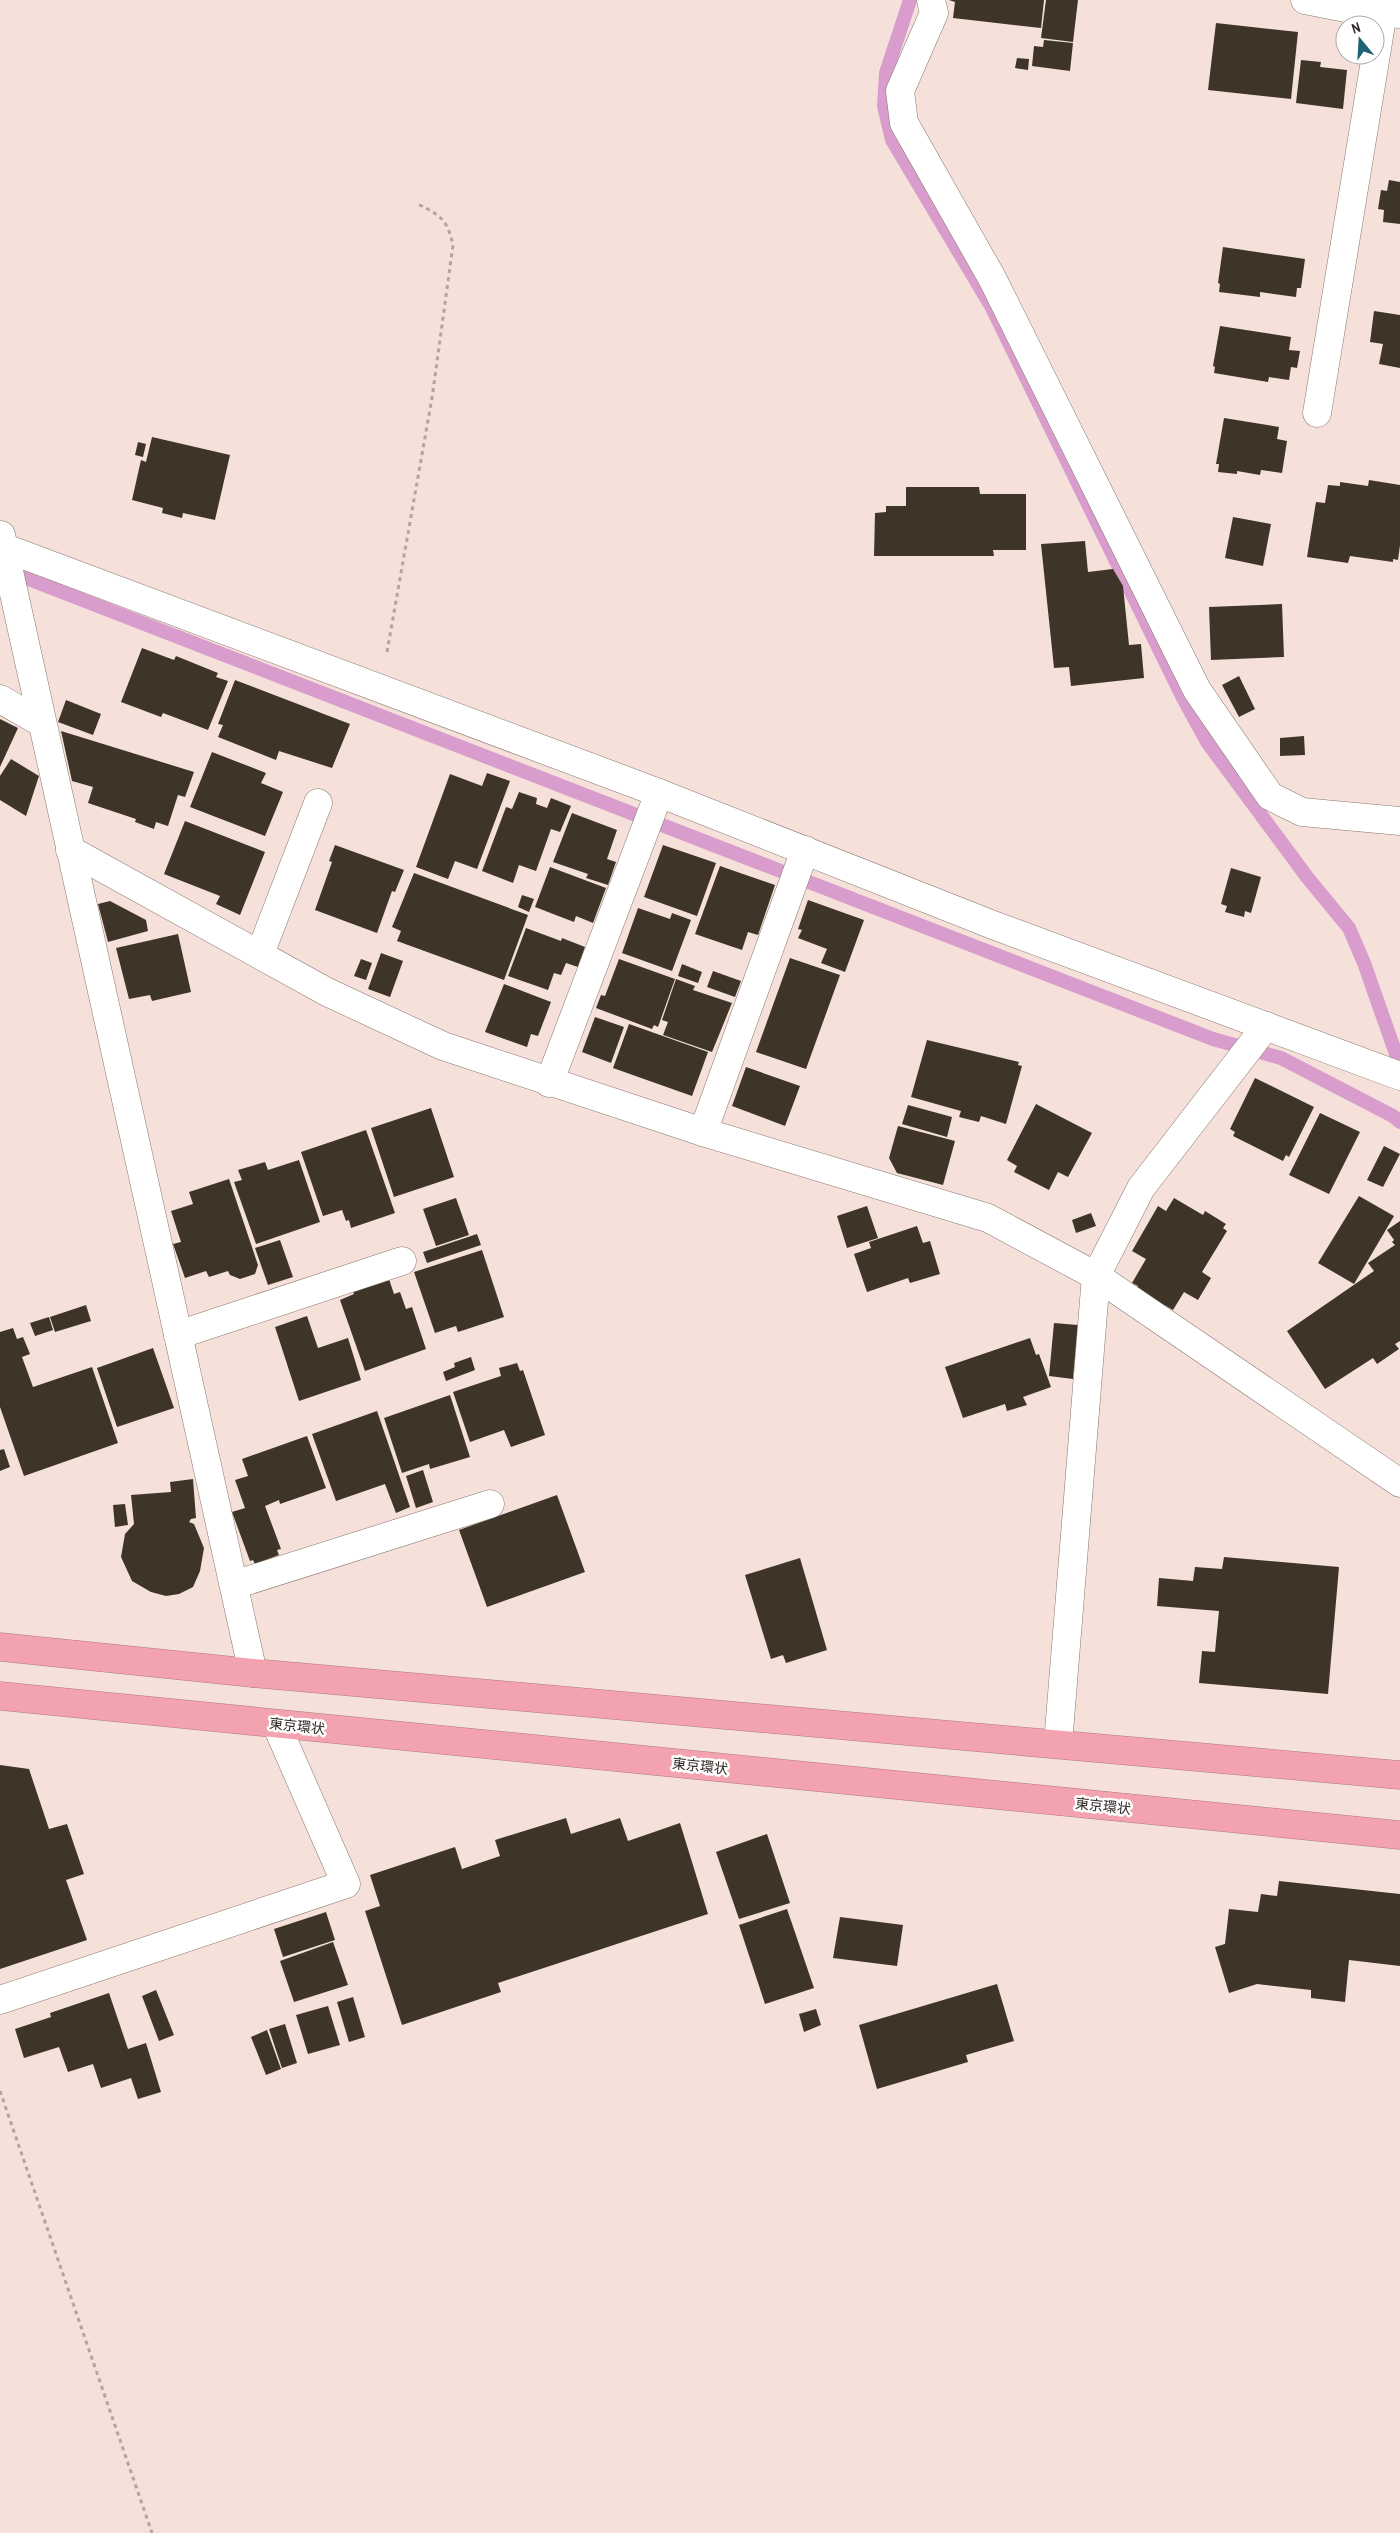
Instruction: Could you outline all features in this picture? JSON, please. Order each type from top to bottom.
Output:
[{"type":"highway","points":[[0,1648],[253,1673],[1400,1775]]},
{"type":"highway","name":"東京環状","points":[[0,1696],[1400,1835]]},
{"type":"street","points":[[931,0],[934,13],[900,91],[904,123],[992,278],[1197,690],[1270,796],[1302,812],[1400,820]]},
{"type":"street","points":[[1305,0],[1356,10],[1392,13],[1317,413]]},
{"type":"street","points":[[1,541],[380,688],[651,813],[798,870],[992,925],[1400,1076]]},
{"type":"street","points":[[1,541],[253,1673]]},
{"type":"street","points":[[0,699],[42,723]]},
{"type":"street","points":[[260,954],[318,803]]},
{"type":"street","points":[[549,1083],[651,813]]},
{"type":"street","points":[[70,850],[327,992],[442,1046],[549,1083],[703,1132],[988,1218],[1096,1276],[1400,1483]]},
{"type":"street","points":[[703,1132],[798,870]]},
{"type":"street","points":[[1058,1744],[1096,1276],[1141,1188],[1266,1026]]},
{"type":"street","points":[[178,1335],[402,1261]]},
{"type":"street","points":[[234,1585],[490,1504]]},
{"type":"street","points":[[0,2000],[346,1884],[276,1724]]},
{"type":"path","points":[[380,688],[432,398],[453,245],[449,228],[440,216],[418,204]]},
{"type":"path","points":[[0,2091],[152,2533]]},
{"type":"building","points":[[949,0],[1044,0],[1041,28],[953,18],[955,2]]},
{"type":"building","points":[[1046,0],[1078,0],[1073,42],[1041,38]]},
{"type":"building","points":[[1216,23],[1298,32],[1291,99],[1208,90]]},
{"type":"building","points":[[1044,40],[1073,43],[1070,71],[1032,66],[1034,46],[1043,47]]},
{"type":"building","points":[[1017,58],[1029,59],[1028,70],[1015,68]]},
{"type":"building","points":[[1301,60],[1321,62],[1320,67],[1347,70],[1343,109],[1296,103]]},
{"type":"building","points":[[1389,180],[1400,182],[1400,224],[1383,222],[1384,210],[1378,209],[1381,190],[1387,191]]},
{"type":"building","points":[[1223,247],[1305,259],[1301,288],[1297,288],[1296,297],[1260,292],[1260,297],[1219,292],[1220,284],[1218,283]]},
{"type":"building","points":[[1374,311],[1400,315],[1400,368],[1379,364],[1383,344],[1370,342]]},
{"type":"building","points":[[1220,326],[1291,337],[1289,350],[1300,351],[1297,368],[1291,367],[1289,380],[1269,377],[1268,382],[1214,373],[1215,367],[1213,366]]},
{"type":"building","points":[[1224,418],[1279,427],[1277,439],[1287,441],[1282,473],[1261,470],[1260,475],[1237,471],[1237,474],[1218,472],[1219,464],[1216,464]]},
{"type":"building","points":[[152,437],[230,455],[215,520],[183,513],[182,518],[162,513],[163,508],[132,500],[141,460],[146,462]]},
{"type":"building","points":[[138,442],[146,444],[143,457],[135,455]]},
{"type":"building","points":[[1369,480],[1400,485],[1400,545],[1398,560],[1393,559],[1393,562],[1350,556],[1348,563],[1307,557],[1316,502],[1325,503],[1328,485],[1340,486],[1340,482],[1368,486]]},
{"type":"building","points":[[906,487],[979,487],[980,494],[1026,494],[1026,550],[993,550],[994,556],[874,556],[875,513],[886,512],[886,506],[906,506]]},
{"type":"building","points":[[1233,517],[1271,524],[1263,566],[1225,558]]},
{"type":"building","points":[[1085,541],[1088,572],[1113,569],[1123,586],[1129,645],[1141,644],[1144,678],[1071,686],[1069,667],[1054,668],[1041,544]]},
{"type":"building","points":[[1282,604],[1284,657],[1211,660],[1209,607]]},
{"type":"building","points":[[142,648],[174,660],[176,656],[218,673],[216,677],[228,681],[208,730],[163,713],[161,717],[121,702]]},
{"type":"building","points":[[1239,676],[1255,709],[1239,717],[1222,685]]},
{"type":"building","points":[[235,680],[350,724],[332,768],[279,751],[276,760],[218,737],[223,725],[218,724]]},
{"type":"building","points":[[66,700],[101,714],[93,735],[58,722]]},
{"type":"building","points":[[0,719],[18,728],[0,767]]},
{"type":"building","points":[[61,731],[194,772],[185,797],[178,795],[168,826],[156,822],[154,829],[135,822],[136,819],[88,803],[93,787],[72,781]]},
{"type":"building","points":[[1304,736],[1305,755],[1280,756],[1280,738]]},
{"type":"building","points":[[212,752],[266,773],[261,783],[283,792],[265,836],[190,807]]},
{"type":"building","points":[[11,759],[39,776],[26,816],[0,800],[0,776]]},
{"type":"building","points":[[487,773],[510,781],[477,869],[455,861],[448,879],[416,867],[450,774],[482,786]]},
{"type":"building","points":[[519,792],[537,798],[536,804],[547,808],[551,798],[571,806],[560,832],[551,829],[536,871],[519,865],[513,883],[482,871],[506,807],[512,809]]},
{"type":"building","points":[[572,813],[617,830],[607,859],[616,862],[608,885],[586,878],[588,874],[553,862]]},
{"type":"building","points":[[185,821],[265,852],[240,915],[216,904],[220,896],[164,874]]},
{"type":"building","points":[[335,845],[404,870],[395,892],[392,891],[377,933],[315,910],[332,862],[329,861]]},
{"type":"building","points":[[663,845],[716,863],[697,916],[644,897]]},
{"type":"building","points":[[720,866],[775,885],[758,935],[748,932],[742,950],[695,934]]},
{"type":"building","points":[[550,867],[606,888],[593,923],[576,916],[574,922],[535,907]]},
{"type":"building","points":[[1231,868],[1261,877],[1251,913],[1245,911],[1244,917],[1225,912],[1227,906],[1221,904]]},
{"type":"building","points":[[414,873],[528,915],[504,980],[397,941],[401,931],[392,927]]},
{"type":"building","points":[[522,895],[534,899],[529,912],[518,907]]},
{"type":"building","points":[[808,900],[864,920],[845,972],[821,963],[827,949],[798,938],[802,930],[798,929]]},
{"type":"building","points":[[110,901],[146,920],[148,931],[108,942],[98,904]]},
{"type":"building","points":[[638,908],[670,919],[672,913],[691,920],[672,971],[622,953]]},
{"type":"building","points":[[526,928],[561,941],[562,938],[585,947],[578,967],[566,963],[561,975],[554,973],[548,990],[508,976]]},
{"type":"building","points":[[178,934],[191,992],[152,1001],[150,995],[129,999],[116,948]]},
{"type":"building","points":[[381,953],[403,961],[390,997],[368,989]]},
{"type":"building","points":[[790,958],[840,975],[806,1069],[756,1052]]},
{"type":"building","points":[[361,959],[372,963],[366,980],[354,976]]},
{"type":"building","points":[[619,959],[675,979],[658,1027],[654,1025],[652,1029],[596,1008],[601,995],[605,996]]},
{"type":"building","points":[[682,964],[702,972],[698,983],[678,976]]},
{"type":"building","points":[[713,971],[741,981],[735,997],[707,987]]},
{"type":"building","points":[[676,979],[695,986],[693,990],[732,1003],[712,1052],[663,1035],[668,1022],[662,1020]]},
{"type":"building","points":[[504,984],[551,1002],[538,1036],[531,1034],[527,1047],[485,1032]]},
{"type":"building","points":[[595,1017],[624,1027],[611,1063],[582,1052]]},
{"type":"building","points":[[629,1024],[708,1052],[692,1096],[613,1068]]},
{"type":"building","points":[[927,1040],[1019,1062],[1018,1065],[1022,1066],[1006,1124],[981,1116],[979,1122],[959,1117],[961,1111],[911,1097]]},
{"type":"building","points":[[746,1067],[800,1086],[785,1126],[732,1106]]},
{"type":"building","points":[[1255,1078],[1314,1107],[1289,1157],[1286,1155],[1283,1161],[1233,1136],[1235,1132],[1230,1129]]},
{"type":"building","points":[[1036,1104],[1092,1133],[1068,1177],[1058,1172],[1049,1190],[1014,1172],[1017,1166],[1007,1160]]},
{"type":"building","points":[[908,1105],[952,1117],[947,1137],[902,1124]]},
{"type":"building","points":[[431,1108],[454,1177],[394,1197],[371,1128]]},
{"type":"building","points":[[1320,1113],[1360,1132],[1329,1194],[1289,1175]]},
{"type":"building","points":[[898,1126],[955,1141],[943,1185],[897,1173],[889,1158]]},
{"type":"building","points":[[366,1130],[395,1213],[351,1228],[349,1220],[346,1221],[342,1210],[323,1216],[301,1152]]},
{"type":"building","points":[[1384,1146],[1400,1154],[1383,1187],[1367,1180]]},
{"type":"building","points":[[299,1160],[320,1222],[256,1244],[234,1182],[242,1180],[238,1170],[265,1162],[268,1170]]},
{"type":"building","points":[[229,1179],[258,1265],[255,1274],[240,1279],[230,1275],[228,1271],[209,1277],[206,1271],[185,1278],[173,1244],[181,1242],[171,1211],[193,1204],[189,1192]]},
{"type":"building","points":[[1359,1196],[1394,1216],[1354,1284],[1318,1263]]},
{"type":"building","points":[[456,1198],[469,1235],[436,1246],[423,1209]]},
{"type":"building","points":[[1174,1198],[1203,1215],[1205,1211],[1226,1224],[1223,1228],[1227,1231],[1202,1272],[1211,1278],[1198,1300],[1184,1292],[1173,1310],[1136,1289],[1138,1286],[1132,1283],[1146,1259],[1132,1251],[1158,1206],[1166,1211]]},
{"type":"building","points":[[867,1206],[878,1238],[847,1248],[837,1216]]},
{"type":"building","points":[[1091,1213],[1096,1226],[1076,1233],[1072,1220]]},
{"type":"building","points":[[1400,1221],[1400,1341],[1395,1344],[1399,1349],[1377,1364],[1373,1358],[1325,1389],[1287,1331],[1374,1271],[1368,1263],[1395,1245],[1387,1230]]},
{"type":"building","points":[[917,1226],[923,1243],[930,1241],[940,1274],[910,1283],[908,1278],[867,1292],[854,1254],[871,1248],[869,1242]]},
{"type":"building","points":[[477,1234],[481,1245],[427,1263],[423,1252]]},
{"type":"building","points":[[280,1240],[293,1277],[268,1285],[255,1248]]},
{"type":"building","points":[[482,1250],[504,1317],[458,1332],[456,1326],[435,1333],[414,1272]]},
{"type":"building","points":[[389,1279],[394,1294],[400,1292],[406,1309],[412,1307],[426,1349],[365,1371],[340,1300],[354,1294],[353,1291]]},
{"type":"building","points":[[86,1305],[91,1321],[55,1332],[50,1317]]},
{"type":"building","points":[[307,1316],[318,1348],[348,1338],[361,1380],[299,1401],[275,1327]]},
{"type":"building","points":[[49,1317],[53,1330],[35,1336],[30,1323]]},
{"type":"building","points":[[1054,1323],[1078,1325],[1073,1379],[1049,1376]]},
{"type":"building","points":[[13,1328],[17,1339],[23,1337],[30,1354],[22,1357],[33,1387],[92,1367],[118,1443],[24,1476],[0,1407],[0,1332]]},
{"type":"building","points":[[1030,1338],[1036,1355],[1039,1354],[1051,1387],[1023,1397],[1027,1405],[1007,1411],[1005,1404],[963,1418],[945,1367]]},
{"type":"building","points":[[153,1348],[174,1408],[117,1427],[97,1368]]},
{"type":"building","points":[[471,1357],[475,1370],[446,1381],[443,1372],[455,1367],[454,1363]]},
{"type":"building","points":[[517,1363],[520,1371],[523,1370],[545,1435],[511,1447],[504,1430],[470,1442],[453,1392],[501,1376],[499,1368]]},
{"type":"building","points":[[450,1395],[470,1457],[430,1469],[429,1464],[402,1473],[384,1418]]},
{"type":"building","points":[[377,1411],[410,1507],[396,1513],[385,1484],[336,1501],[312,1434]]},
{"type":"building","points":[[307,1436],[326,1488],[280,1504],[279,1500],[265,1506],[281,1549],[277,1550],[279,1555],[255,1564],[253,1560],[250,1561],[232,1512],[245,1508],[235,1480],[248,1476],[242,1459]]},
{"type":"building","points":[[4,1449],[10,1467],[0,1471],[0,1450]]},
{"type":"building","points":[[423,1470],[433,1502],[416,1508],[406,1476]]},
{"type":"building","points":[[193,1479],[196,1518],[191,1519],[189,1522],[194,1524],[204,1548],[200,1571],[193,1587],[179,1594],[166,1596],[151,1592],[132,1581],[121,1557],[125,1534],[134,1524],[131,1495],[171,1492],[170,1482]]},
{"type":"building","points":[[557,1495],[585,1572],[487,1607],[459,1530]]},
{"type":"building","points":[[125,1504],[128,1525],[115,1527],[113,1505]]},
{"type":"building","points":[[1224,1557],[1339,1567],[1328,1694],[1199,1683],[1202,1651],[1215,1652],[1219,1611],[1157,1606],[1159,1578],[1193,1581],[1195,1567],[1222,1569]]},
{"type":"building","points":[[800,1558],[827,1650],[786,1663],[783,1655],[771,1659],[745,1575]]},
{"type":"building","points":[[0,1765],[29,1769],[49,1829],[67,1824],[84,1874],[66,1880],[87,1940],[0,1969]]},
{"type":"building","points":[[566,1818],[571,1834],[620,1818],[628,1841],[680,1823],[708,1914],[498,1983],[501,1992],[402,2025],[365,1911],[380,1906],[370,1875],[455,1847],[462,1869],[500,1856],[495,1840]]},
{"type":"building","points":[[767,1834],[790,1903],[739,1919],[716,1852]]},
{"type":"building","points":[[1279,1881],[1400,1894],[1400,1966],[1349,1960],[1345,2002],[1311,1998],[1311,1990],[1257,1984],[1229,1993],[1215,1947],[1225,1944],[1229,1909],[1258,1912],[1261,1894],[1277,1896]]},
{"type":"building","points":[[787,1909],[814,1988],[765,2004],[739,1925]]},
{"type":"building","points":[[326,1912],[335,1940],[283,1957],[274,1929]]},
{"type":"building","points":[[840,1917],[903,1925],[897,1966],[833,1958]]},
{"type":"building","points":[[333,1942],[348,1985],[294,2002],[280,1961]]},
{"type":"building","points":[[997,1984],[1014,2041],[966,2055],[968,2062],[877,2089],[859,2025]]},
{"type":"building","points":[[156,1990],[174,2035],[159,2041],[142,1996]]},
{"type":"building","points":[[109,1993],[128,2049],[146,2043],[161,2092],[138,2099],[131,2078],[101,2088],[93,2064],[68,2072],[59,2047],[24,2058],[15,2029],[51,2017],[50,2013]]},
{"type":"building","points":[[353,1997],[365,2037],[349,2042],[337,2002]]},
{"type":"building","points":[[328,2006],[340,2045],[308,2054],[296,2015]]},
{"type":"building","points":[[816,2009],[821,2025],[804,2032],[799,2014]]},
{"type":"building","points":[[285,2024],[297,2063],[282,2068],[269,2029]]},
{"type":"building","points":[[267,2030],[281,2069],[266,2075],[251,2037]]},
{"type":"waterway","points":[[910,0],[886,73],[884,106],[892,140],[991,306],[1183,698],[1207,742],[1307,877],[1349,928],[1364,963],[1396,1054]]},
{"type":"waterway","points":[[8,571],[1213,1039],[1281,1058],[1393,1116],[1400,1122]]}]
